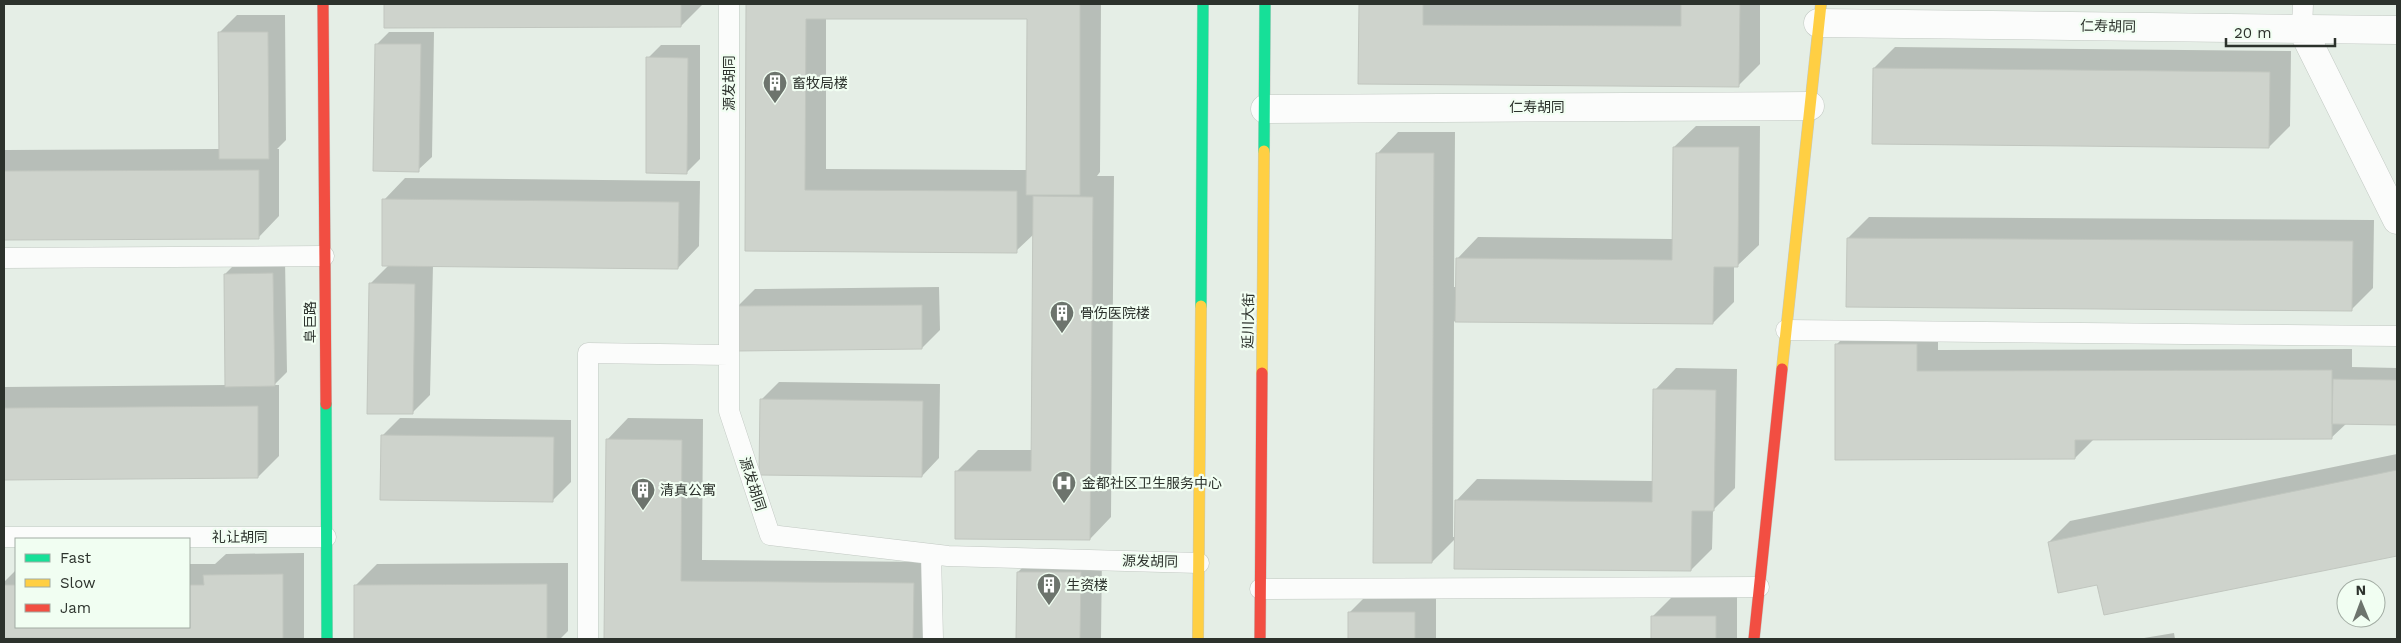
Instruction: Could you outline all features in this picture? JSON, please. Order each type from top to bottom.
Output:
[{"type":"street","name":"阜巨路","points":[[323,4],[327,639]]},
{"type":"street","points":[[1198,639],[1203,4]]},
{"type":"street","name":"延川大街","points":[[1260,639],[1265,4]]},
{"type":"street","points":[[1754,639],[1820,13]]},
{"type":"street","name":"仁寿胡同","points":[[1820,13],[2302,16],[2397,30]]},
{"type":"street","points":[[2302,16],[2394,205]]},
{"type":"street","name":"仁寿胡同","points":[[1265,109],[1810,106]]},
{"type":"lane","name":"源发胡同","points":[[729,4],[729,411],[770,535],[931,554],[1199,563]]},
{"type":"lane","points":[[4,258],[324,256]]},
{"type":"lane","points":[[1786,330],[2397,336]]},
{"type":"lane","points":[[588,639],[588,353],[729,355]]},
{"type":"lane","name":"礼让胡同","points":[[4,537],[326,537]]},
{"type":"lane","points":[[931,554],[933,639]]},
{"type":"lane","points":[[1260,589],[1759,587]]},
{"type":"building","points":[[384,4],[681,4],[681,27],[384,28]]},
{"type":"building","name":"畜牧局楼","points":[[746,4],[1080,4],[1080,195],[1026,195],[1027,19],[806,19],[805,190],[1017,191],[1017,253],[745,251]]},
{"type":"building","points":[[1359,4],[1423,4],[1423,25],[1681,26],[1681,4],[1740,4],[1739,87],[1358,84]]},
{"type":"building","points":[[218,32],[268,32],[269,159],[219,159]]},
{"type":"building","points":[[375,44],[421,44],[419,172],[373,171]]},
{"type":"building","points":[[646,57],[688,58],[687,174],[646,173]]},
{"type":"building","points":[[1873,68],[2270,72],[2269,148],[1872,144]]},
{"type":"building","points":[[1673,147],[1739,147],[1738,267],[1714,267],[1713,324],[1455,322],[1456,258],[1672,260]]},
{"type":"building","points":[[1376,153],[1434,153],[1432,563],[1373,563]]},
{"type":"building","points":[[259,170],[259,239],[4,240],[4,171]]},
{"type":"building","name":"骨伤医院楼","points":[[1033,196],[1093,197],[1090,540],[955,539],[955,471],[1031,471]]},
{"type":"building","points":[[382,199],[679,202],[678,269],[382,266]]},
{"type":"building","points":[[1847,238],[2353,241],[2352,311],[1846,307]]},
{"type":"building","points":[[273,273],[275,386],[225,387],[224,274]]},
{"type":"building","points":[[369,283],[415,284],[413,414],[367,414]]},
{"type":"building","points":[[922,305],[922,349],[736,351],[735,306]]},
{"type":"building","points":[[1835,344],[1917,344],[1917,371],[2332,370],[2332,439],[2075,440],[2075,459],[1835,460]]},
{"type":"building","points":[[2333,379],[2397,380],[2397,425],[2332,424]]},
{"type":"building","points":[[1653,389],[1716,390],[1714,511],[1692,511],[1691,571],[1454,569],[1455,500],[1652,502]]},
{"type":"building","points":[[760,399],[923,401],[922,477],[759,475]]},
{"type":"building","points":[[258,406],[258,478],[4,480],[4,408]]},
{"type":"building","points":[[381,435],[554,437],[553,502],[380,500]]},
{"type":"building","name":"清真公寓","points":[[606,439],[682,440],[681,581],[914,583],[913,639],[604,639]]},
{"type":"building","points":[[2397,470],[2397,556],[2104,615],[2097,585],[2058,593],[2048,542]]},
{"type":"building","name":"生资楼","points":[[1017,572],[1081,572],[1080,639],[1016,639]]},
{"type":"building","points":[[283,574],[283,639],[4,638],[4,585],[15,585],[15,628],[190,628],[190,585],[204,585],[203,575]]},
{"type":"building","points":[[547,584],[547,639],[354,639],[354,585]]},
{"type":"building","points":[[1348,612],[1415,612],[1415,639],[1348,639]]},
{"type":"building","points":[[1651,616],[1716,616],[1716,639],[1651,639]]},
{"type":"traffic: fast","points":[[1201,306],[1203,4]]},
{"type":"traffic: fast","points":[[1264,151],[1265,4]]},
{"type":"traffic: fast","points":[[326,404],[327,639]]},
{"type":"traffic: slow","points":[[1782,369],[1821,4]]},
{"type":"traffic: slow","points":[[1262,373],[1264,151]]},
{"type":"traffic: slow","points":[[1198,639],[1201,306]]},
{"type":"traffic: jam","points":[[323,4],[326,404]]},
{"type":"traffic: jam","points":[[1754,639],[1782,369]]},
{"type":"traffic: jam","points":[[1260,639],[1262,373]]},
{"type":"place","name":"畜牧局楼","points":[[775,104]]},
{"type":"place","name":"骨伤医院楼","points":[[1062,334]]},
{"type":"place","name":"金都社区卫生服务中心","points":[[1064,504]]},
{"type":"place","name":"清真公寓","points":[[643,511]]},
{"type":"place","name":"生资楼","points":[[1049,606]]}]
